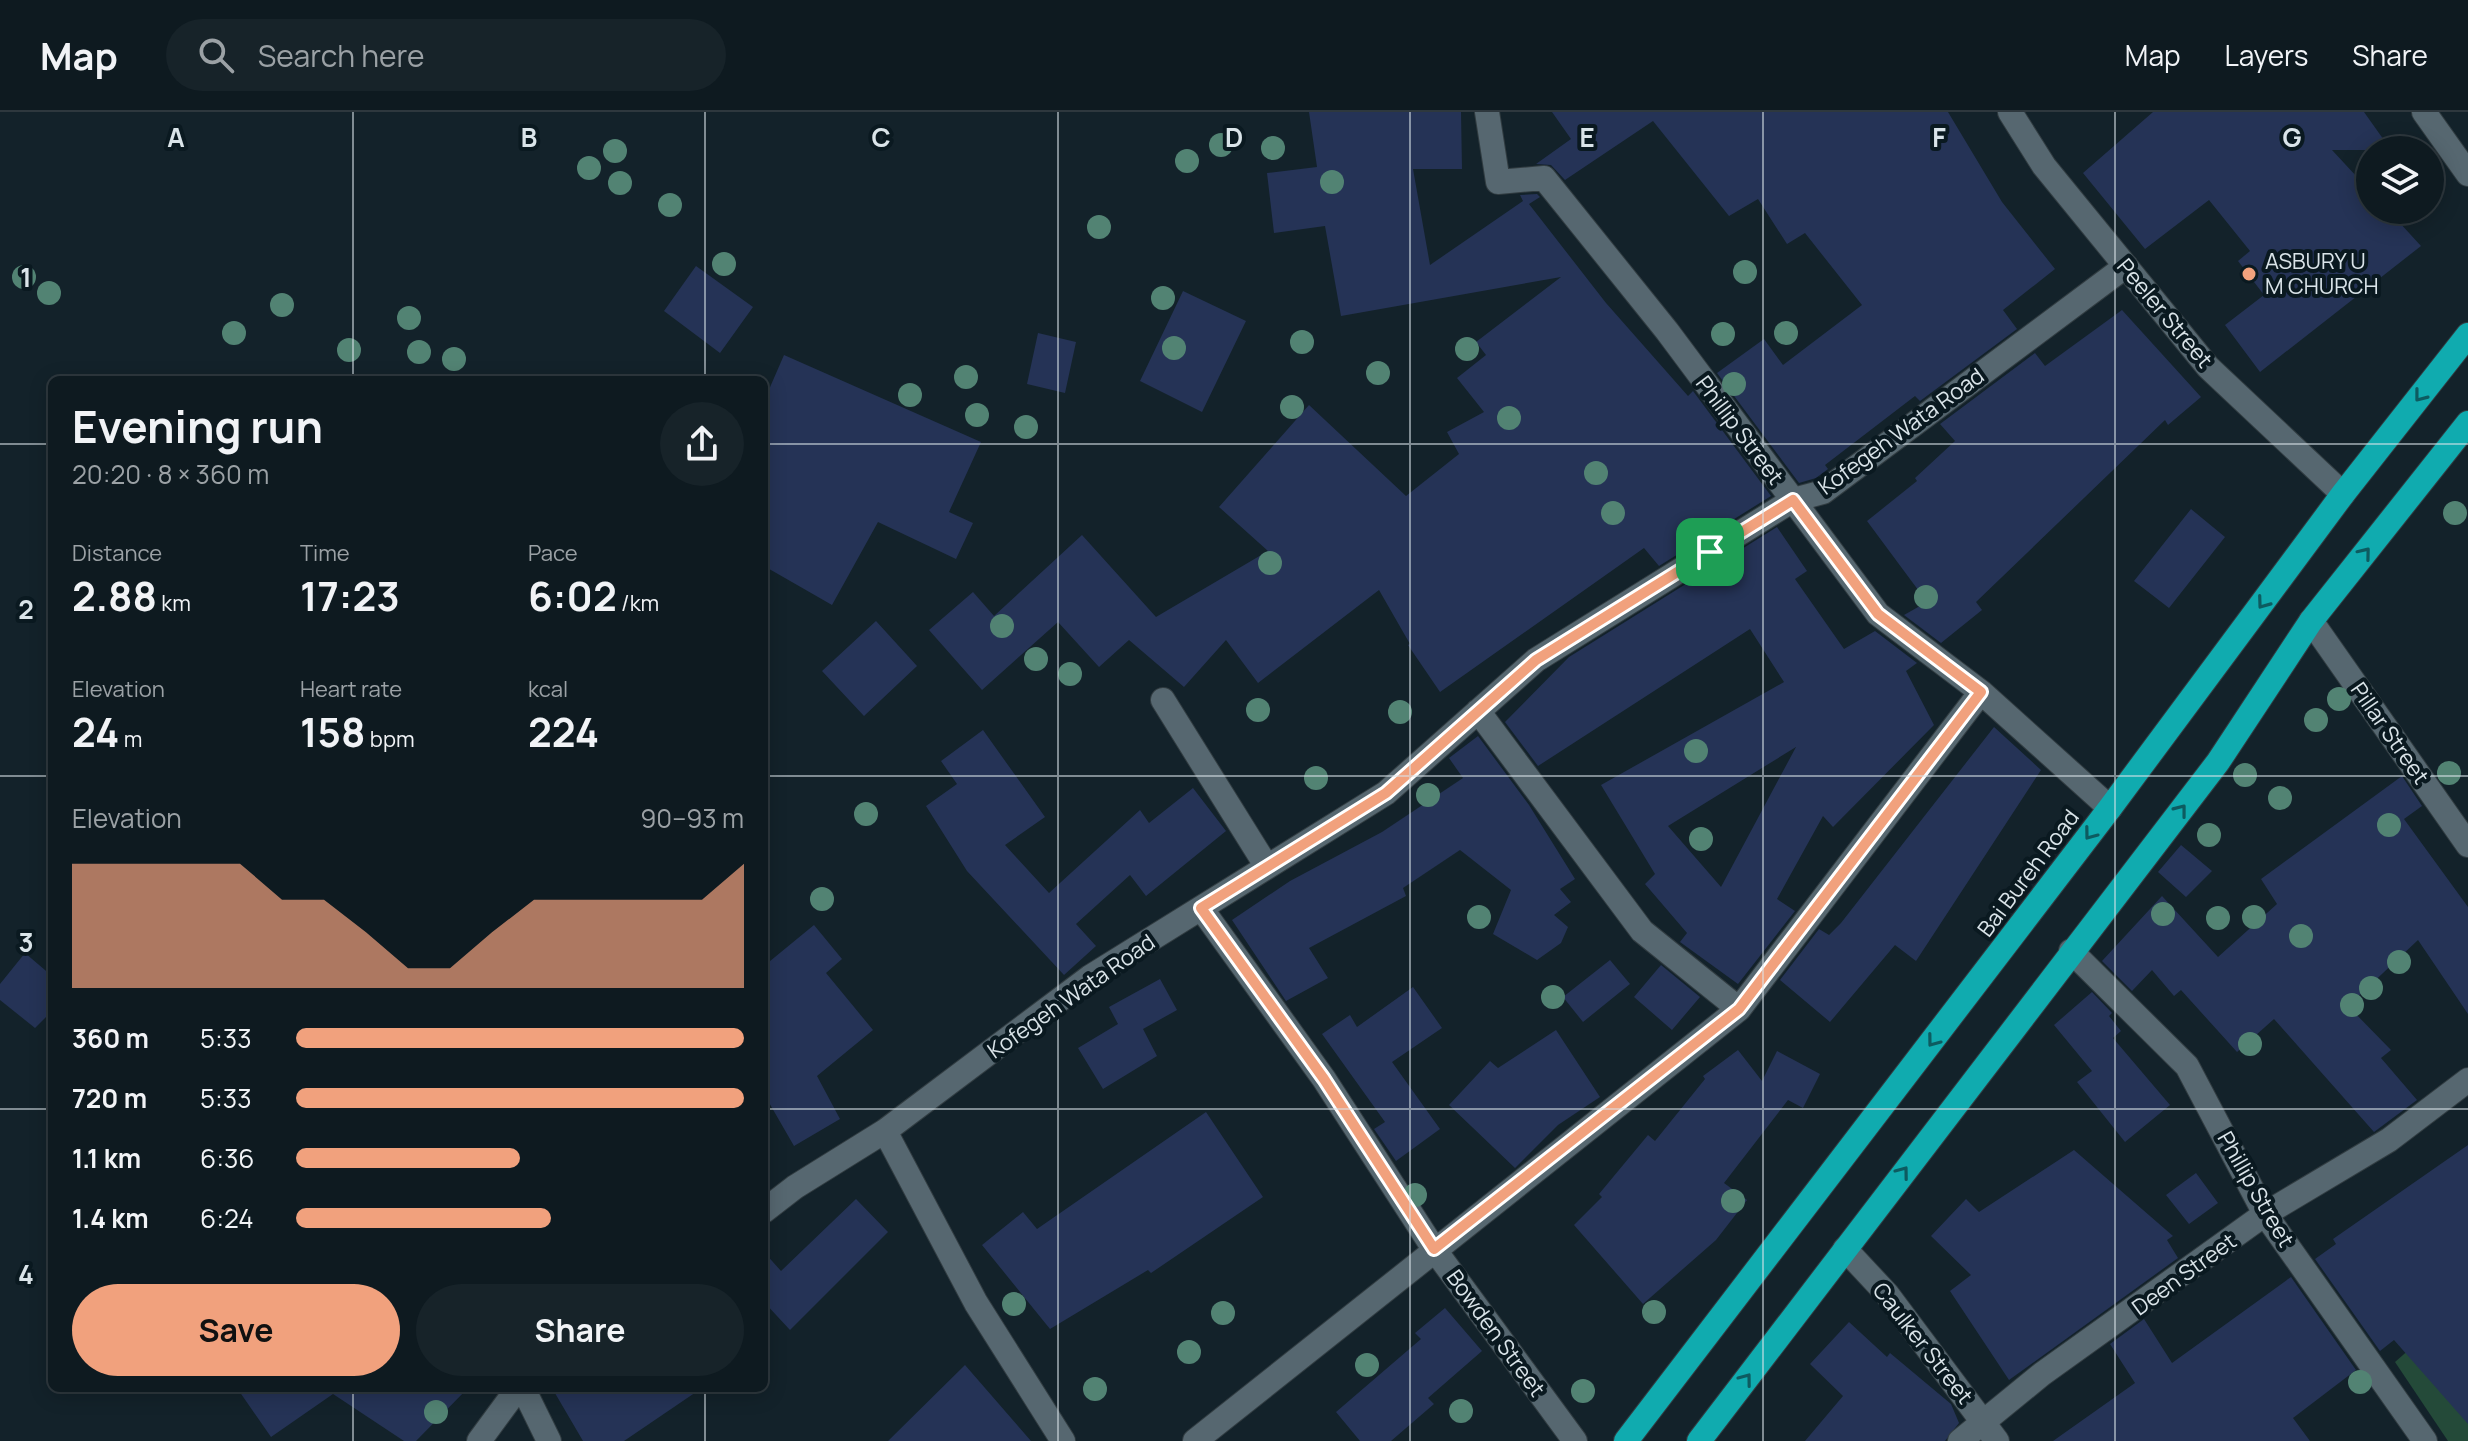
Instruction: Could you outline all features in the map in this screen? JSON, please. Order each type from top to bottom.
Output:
[{"type":"highway","name":"Bai Bureh Road","points":[[1626,1441],[2110,808],[2343,494],[2468,335]]},
{"type":"highway","points":[[1699,1441],[2218,762],[2311,621],[2468,423]]},
{"type":"street","name":"Phillip Street","points":[[1487,112],[1498,182],[1544,178],[1667,331],[1878,614],[1981,692],[2110,808]]},
{"type":"street","name":"Peeler Street","points":[[2010,112],[2044,166],[2208,367],[2343,494]]},
{"type":"street","points":[[2424,112],[2468,174]]},
{"type":"street","name":"Kofegeh Wata Road","points":[[768,1208],[795,1187],[885,1131],[1090,977],[1386,793],[1536,660],[1793,500],[1823,492],[2126,266]]},
{"type":"street","name":"Pillar Street","points":[[2311,621],[2468,845]]},
{"type":"street","points":[[1195,1441],[1739,1009],[1981,692]]},
{"type":"street","points":[[1163,700],[1267,867]]},
{"type":"street","points":[[1478,711],[1642,931],[1739,1009]]},
{"type":"street","name":"Bowden Street","points":[[1201,908],[1324,1079],[1434,1249],[1575,1441]]},
{"type":"street","name":"Phillip Street","points":[[2071,951],[2187,1066],[2265,1214],[2425,1441]]},
{"type":"street","name":"Deen Street","points":[[1960,1441],[1991,1432],[2042,1374],[2265,1214],[2389,1140],[2468,1080]]},
{"type":"street","points":[[885,1131],[976,1303],[1063,1441]]},
{"type":"street","name":"Caulker Street","points":[[1845,1249],[1887,1294],[1991,1432]]},
{"type":"street","points":[[479,1441],[518,1392]]},
{"type":"street","points":[[523,1392],[549,1441]]},
{"type":"green space","points":[[2468,1298],[2468,1441],[2448,1441],[2395,1362]]},
{"type":"building","points":[[1309,112],[1461,112],[1462,169],[1413,169],[1430,265],[1523,201],[1520,195],[1537,194],[1540,197],[1529,204],[1606,303],[1688,396],[1693,391],[1771,496],[1659,566],[1644,548],[1440,692],[1408,645],[1379,590],[1258,683],[1226,640],[1184,687],[1129,640],[1099,667],[1058,622],[982,690],[929,630],[973,592],[994,616],[1082,535],[1156,617],[1268,551],[1219,507],[1309,405],[1406,496],[1459,454],[1447,432],[1484,412],[1457,378],[1486,355],[1476,342],[1561,277],[1341,316],[1325,226],[1274,233],[1267,173],[1317,167]]},
{"type":"building","points":[[1552,112],[1948,112],[2002,202],[2055,269],[2003,310],[2017,329],[1920,401],[1915,396],[1825,465],[1828,469],[1816,478],[1799,483],[1717,373],[1764,339],[1783,365],[1862,305],[1805,233],[1787,244],[1758,199],[1729,216],[1653,121],[1565,180],[1551,165],[1536,164],[1571,139]]},
{"type":"building","points":[[2153,112],[2364,112],[2381,136],[2356,136],[2356,150],[2332,150],[2356,176],[2356,224],[2401,224],[2421,246],[2260,372],[2225,325],[2264,295],[2238,261],[2250,251],[2209,200],[2145,249],[2083,173]]},
{"type":"building","points":[[696,266],[753,307],[720,353],[664,311]]},
{"type":"building","points":[[1183,291],[1246,321],[1202,412],[1140,381]]},
{"type":"building","points":[[2122,310],[2201,397],[2168,425],[2165,420],[1976,602],[1982,610],[1941,643],[1904,615],[1927,602],[1867,521],[1917,481],[1915,478],[1955,441],[1940,424],[2035,353],[2045,366]]},
{"type":"building","points":[[1038,333],[1076,342],[1065,393],[1027,384]]},
{"type":"building","points":[[784,355],[981,442],[949,512],[973,523],[956,559],[878,522],[832,605],[768,568],[768,392]]},
{"type":"building","points":[[2191,509],[2225,537],[2169,608],[2134,581]]},
{"type":"building","points":[[1777,527],[1807,571],[1795,579],[1844,649],[1875,631],[1917,663],[1906,671],[1934,725],[1833,827],[1823,816],[1777,899],[1795,911],[1738,984],[1680,942],[1687,933],[1645,884],[1655,874],[1601,785],[1784,682],[1750,629],[1538,766],[1505,722],[1569,657]],"holes":[[[1796,747],[1721,887],[1668,826]]]},
{"type":"building","points":[[876,621],[917,666],[864,716],[822,671]]},
{"type":"building","points":[[1994,727],[2041,770],[1916,961],[1895,945],[1830,1022],[1780,980],[1819,929],[1829,935],[1841,923]]},
{"type":"building","points":[[983,730],[1045,817],[1005,845],[1049,893],[1140,810],[1149,823],[1193,788],[1226,831],[1146,896],[1130,875],[1076,924],[1096,946],[1064,975],[967,871],[926,806],[957,784],[941,761]]},
{"type":"building","points":[[1478,736],[1529,805],[1575,879],[1560,889],[1571,902],[1554,915],[1568,927],[1561,943],[1537,960],[1493,934],[1511,890],[1460,850],[1403,888],[1406,896],[1309,948],[1328,978],[1286,1001],[1232,920],[1290,881],[1382,832],[1463,778],[1449,758]]},
{"type":"building","points":[[2402,776],[2422,806],[2404,819],[2468,907],[2468,1014],[2418,940],[2348,1006],[2391,1050],[2381,1058],[2417,1100],[2374,1132],[2274,1019],[2237,1052],[2181,990],[2174,996],[2152,970],[2132,991],[2102,961],[2162,896],[2218,957],[2277,904],[2261,879]]},
{"type":"building","points":[[2181,845],[2212,871],[2186,897],[2158,872]]},
{"type":"building","points":[[814,925],[842,959],[826,973],[873,1030],[817,1076],[840,1119],[794,1146],[768,1101],[768,963]]},
{"type":"building","points":[[25,953],[48,973],[48,1015],[35,1028],[0,1000],[0,984]]},
{"type":"building","points":[[1610,960],[1630,984],[1583,1022],[1563,997]]},
{"type":"building","points":[[1661,965],[1700,997],[1672,1030],[1634,997]]},
{"type":"building","points":[[1160,979],[1177,1010],[1143,1029],[1157,1056],[1103,1089],[1078,1048],[1118,1024],[1109,1007]]},
{"type":"building","points":[[1413,987],[1442,1028],[1392,1062],[1440,1129],[1396,1161],[1374,1129],[1385,1122],[1322,1034],[1350,1015],[1357,1027]]},
{"type":"building","points":[[2092,992],[2112,1013],[2109,1016],[2121,1031],[2113,1038],[2170,1105],[2125,1142],[2077,1082],[2092,1071],[2054,1025]]},
{"type":"building","points":[[1556,1030],[1600,1097],[1558,1125],[1515,1168],[1449,1105],[1490,1061],[1498,1068]]},
{"type":"building","points":[[1738,1050],[1762,1081],[1777,1051],[1820,1074],[1803,1108],[1788,1100],[1724,1183],[1747,1200],[1716,1240],[1643,1304],[1574,1225],[1602,1197],[1599,1194],[1648,1135],[1655,1141],[1705,1079],[1703,1076]]},
{"type":"building","points":[[1206,1112],[1263,1197],[1151,1273],[1148,1270],[1050,1329],[982,1245],[1023,1212],[1037,1229]]},
{"type":"building","points":[[2468,1145],[2468,1424],[2394,1340],[2380,1351],[2315,1259],[2336,1244],[2333,1239]]},
{"type":"building","points":[[2074,1150],[2173,1236],[2167,1240],[2178,1258],[2009,1380],[1950,1291],[1971,1275],[1931,1236],[1966,1199],[1979,1212]]},
{"type":"building","points":[[2196,1173],[2218,1203],[2189,1224],[2166,1195]]},
{"type":"building","points":[[856,1199],[888,1232],[790,1330],[768,1306],[768,1256],[781,1271]]},
{"type":"building","points":[[2291,1277],[2356,1370],[2293,1418],[2310,1441],[2053,1441],[2135,1383],[2110,1344],[2144,1319],[2172,1363]]},
{"type":"building","points":[[1445,1308],[1482,1351],[1428,1398],[1434,1404],[1391,1441],[1360,1441],[1336,1412],[1421,1339],[1415,1333]]},
{"type":"building","points":[[1849,1322],[1887,1357],[1890,1353],[1951,1404],[1959,1423],[1945,1441],[1805,1441],[1843,1396],[1810,1364]]},
{"type":"building","points":[[965,1365],[1031,1441],[888,1441]]},
{"type":"building","points":[[240,1392],[464,1392],[416,1441],[404,1441],[333,1394],[271,1437]]},
{"type":"building","points":[[554,1392],[696,1392],[624,1441],[583,1441]]},
{"type":"place","name":"ASBURY U M CHURCH","points":[[2249,274]]},
{"type":"route","points":[[1793,500],[1878,614],[1981,692],[1739,1009],[1434,1249],[1324,1079],[1201,908],[1386,793],[1536,660],[1710,552],[1793,500]]}]
